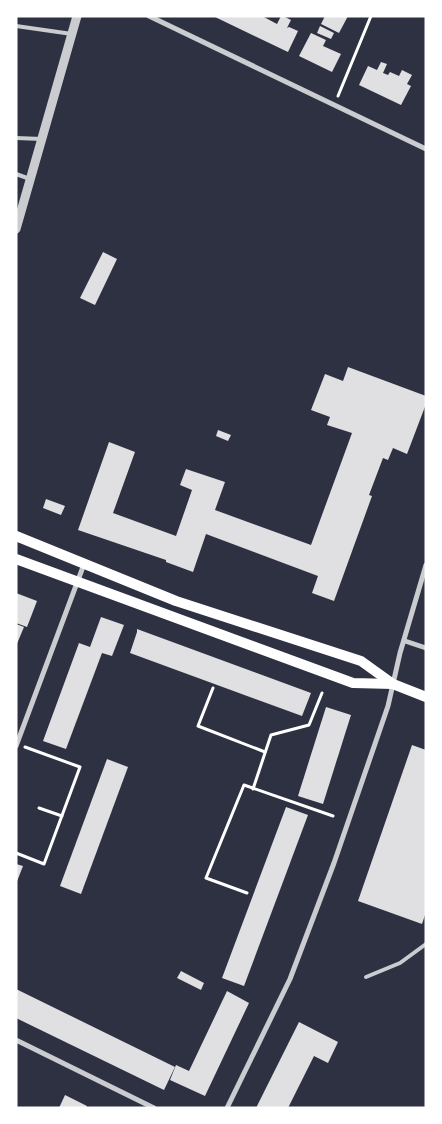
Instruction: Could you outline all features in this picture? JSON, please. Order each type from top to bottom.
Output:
[{"type":"main road","points":[[16,536],[176,601],[361,661],[393,684],[426,697]]},
{"type":"main road","points":[[16,559],[353,683],[393,684]]},
{"type":"street","points":[[16,229],[77,16]]},
{"type":"street","points":[[150,16],[426,149]]},
{"type":"street","points":[[16,746],[76,581],[84,564]]},
{"type":"street","points":[[227,1108],[290,978],[388,706],[400,653],[426,565]]},
{"type":"street","points":[[405,641],[426,648]]},
{"type":"street","points":[[16,1040],[154,1108]]},
{"type":"lane","points":[[16,26],[72,34]]},
{"type":"lane","points":[[16,138],[42,139]]},
{"type":"lane","points":[[16,174],[30,179]]},
{"type":"lane","points":[[366,978],[400,962],[426,944]]},
{"type":"path","points":[[338,97],[371,16]]},
{"type":"path","points":[[213,688],[198,726],[265,752]]},
{"type":"path","points":[[254,789],[271,734],[309,725],[322,693]]},
{"type":"path","points":[[16,853],[44,864],[80,767],[24,746]]},
{"type":"path","points":[[247,894],[206,878],[244,785],[333,816]]},
{"type":"path","points":[[39,808],[62,816]]},
{"type":"building","points":[[213,16],[262,16],[277,24],[281,16],[283,16],[291,20],[287,28],[298,31],[288,52]]},
{"type":"building","points":[[325,16],[348,16],[339,33],[321,24]]},
{"type":"building","points":[[320,26],[334,33],[331,39],[317,33]]},
{"type":"building","points":[[311,33],[326,40],[323,46],[341,54],[332,72],[299,56]]},
{"type":"building","points":[[381,62],[387,64],[383,73],[388,75],[390,72],[399,76],[402,70],[412,75],[407,84],[411,86],[401,105],[359,85],[368,66],[377,70]]},
{"type":"building","points":[[103,252],[117,259],[95,305],[80,298]]},
{"type":"building","points":[[348,367],[426,396],[426,404],[407,454],[393,448],[388,460],[383,458],[369,495],[372,496],[334,601],[312,593],[318,576],[206,534],[193,572],[166,562],[166,560],[78,530],[109,442],[135,452],[113,513],[176,536],[192,490],[180,485],[186,469],[225,482],[215,510],[311,545],[352,433],[327,425],[330,417],[311,410],[325,374],[343,381]]},
{"type":"building","points":[[218,430],[231,435],[228,441],[216,436]]},
{"type":"building","points":[[46,499],[65,506],[61,515],[43,508]]},
{"type":"building","points":[[16,593],[37,601],[27,627],[16,623]]},
{"type":"building","points":[[101,617],[124,625],[112,656],[102,653],[66,749],[43,741],[79,643],[90,647]]},
{"type":"building","points":[[16,624],[24,627],[16,646]]},
{"type":"building","points":[[137,629],[311,693],[302,716],[130,653]]},
{"type":"building","points":[[326,707],[351,715],[323,804],[298,796]]},
{"type":"building","points":[[412,745],[426,750],[426,912],[422,924],[358,901]]},
{"type":"building","points":[[107,759],[128,767],[81,894],[60,886]]},
{"type":"building","points":[[286,807],[308,815],[244,986],[222,978]]},
{"type":"building","points":[[16,864],[23,866],[16,884]]},
{"type":"building","points":[[181,971],[204,983],[201,990],[177,978]]},
{"type":"building","points":[[16,989],[175,1067],[164,1090],[16,1018]]},
{"type":"building","points":[[227,991],[249,1003],[205,1096],[170,1080],[176,1065],[189,1071]]},
{"type":"building","points":[[299,1022],[338,1042],[328,1063],[314,1056],[288,1108],[256,1108]]},
{"type":"building","points":[[65,1095],[87,1106],[86,1108],[59,1108]]}]
